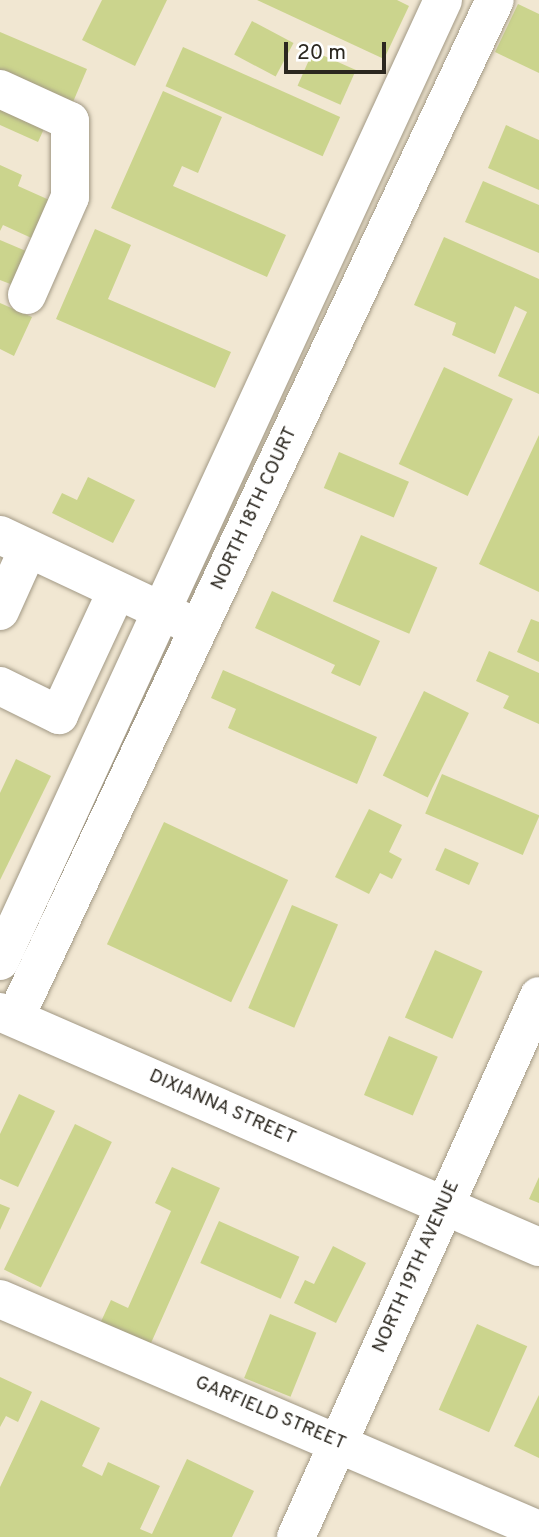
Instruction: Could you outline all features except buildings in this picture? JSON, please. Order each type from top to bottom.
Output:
[{"type":"street","points":[[0,961],[158,612],[443,0]]},
{"type":"street","name":"NORTH 18TH COURT","points":[[8,1015],[199,626],[495,0]]},
{"type":"street","points":[[0,89],[70,121],[70,197],[27,295]]},
{"type":"street","points":[[0,611],[14,542],[158,612],[199,626]]},
{"type":"street","points":[[0,686],[59,715],[116,592]]},
{"type":"street","name":"NORTH 19TH AVENUE","points":[[296,1537],[539,996]]},
{"type":"street","name":"DIXIANNA STREET","points":[[8,1015],[539,1247]]},
{"type":"street","name":"GARFIELD STREET","points":[[0,1299],[539,1530]]}]
